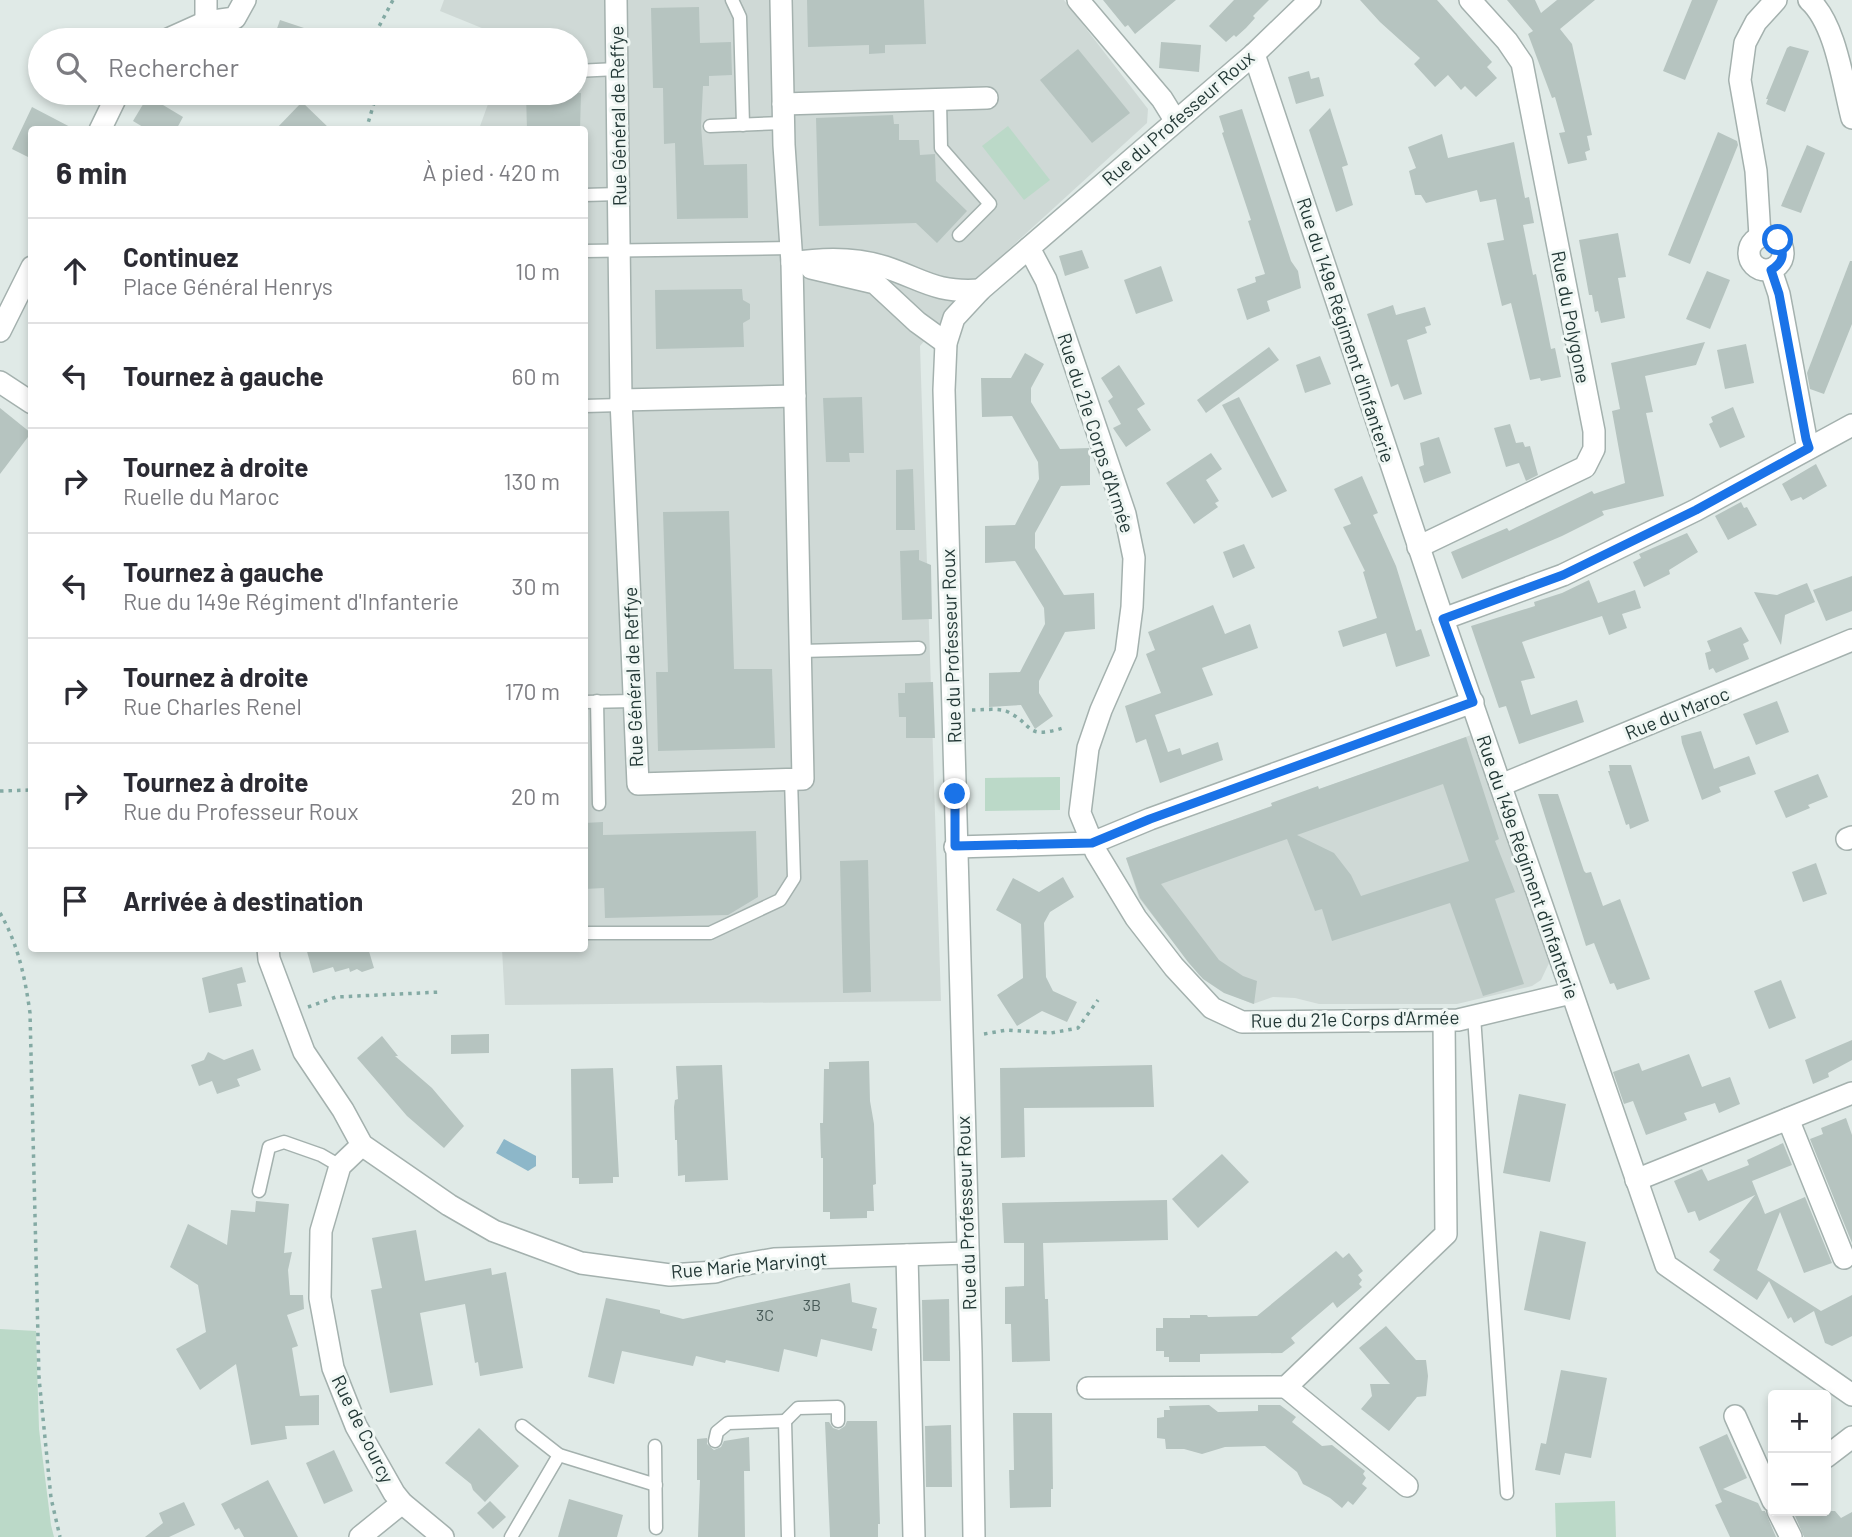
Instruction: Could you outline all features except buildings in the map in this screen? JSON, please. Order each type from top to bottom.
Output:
[{"type":"street","points":[[206,0],[206,22]]},
{"type":"street","points":[[193,28],[206,22],[235,18],[245,0]]},
{"type":"street","name":"Rue Général de Reffye","points":[[616,0],[621,402],[638,784],[791,779]]},
{"type":"street","points":[[781,0],[795,396],[803,779],[791,779]]},
{"type":"street","points":[[1078,0],[1162,99],[1175,120]]},
{"type":"street","name":"Rue du Professeur Roux","points":[[974,1537],[944,390],[946,343],[954,318],[980,290],[1254,54],[1310,0]]},
{"type":"street","name":"Rue du Polygone","points":[[1419,547],[1585,467],[1594,449],[1594,431],[1522,63],[1507,41],[1470,0]]},
{"type":"street","points":[[1776,0],[1756,22],[1745,43],[1740,80],[1756,171],[1760,236],[1748,249],[1754,266],[1771,270],[1779,294],[1809,448]]},
{"type":"street","points":[[1810,0],[1830,33],[1852,118]]},
{"type":"street","name":"Rue du 149e Régiment d'Infanterie","points":[[1254,54],[1443,619],[1666,1265],[1852,1395]]},
{"type":"street","points":[[783,113],[987,98]]},
{"type":"street","points":[[102,126],[112,105]]},
{"type":"street","name":"Rue du 21e Corps d'Armée","points":[[1028,248],[1046,280],[1125,514],[1133,558],[1132,607],[1126,653],[1101,709],[1088,748],[1080,813],[1092,843],[1136,918],[1174,967],[1212,1007],[1242,1022],[1444,1020],[1474,1016],[1571,993]]},
{"type":"street","points":[[791,256],[815,260],[855,260],[886,267],[936,288],[955,292],[980,290]]},
{"type":"street","points":[[791,256],[875,283],[917,323],[946,343]]},
{"type":"street","points":[[0,331],[28,275]]},
{"type":"street","points":[[0,382],[28,400]]},
{"type":"street","points":[[621,402],[795,396]]},
{"type":"street","points":[[1443,619],[1563,575],[1696,510],[1852,425]]},
{"type":"street","name":"Rue du Maroc","points":[[1501,785],[1852,640]]},
{"type":"street","points":[[955,846],[1092,843],[1150,819],[1473,702]]},
{"type":"street","name":"Rue Marie Marvingt","points":[[268,952],[304,1052],[362,1144],[449,1205],[494,1231],[581,1263],[670,1275],[715,1272],[774,1259],[968,1253]]},
{"type":"street","points":[[1286,1387],[1446,1234],[1444,1020]]},
{"type":"street","points":[[1636,1180],[1852,1093]]},
{"type":"street","points":[[1788,1119],[1844,1258]]},
{"type":"street","name":"Rue de Courcy","points":[[362,1144],[340,1166],[321,1231],[320,1298],[333,1368],[356,1426],[394,1493],[443,1537]]},
{"type":"street","points":[[906,1255],[914,1537]]},
{"type":"street","points":[[1088,1388],[1286,1387],[1408,1486]]},
{"type":"street","points":[[1735,1416],[1768,1488]]},
{"type":"street","points":[[1831,1453],[1852,1437]]},
{"type":"street","points":[[360,1537],[402,1503]]},
{"type":"street","points":[[1781,1516],[1791,1537]]},
{"type":"lane","points":[[732,0],[740,17],[743,125]]},
{"type":"lane","points":[[588,70],[617,69]]},
{"type":"lane","points":[[940,101],[941,148],[990,204],[959,235]]},
{"type":"lane","points":[[710,126],[743,125],[783,113]]},
{"type":"lane","points":[[588,195],[619,194]]},
{"type":"lane","points":[[588,251],[791,256]]},
{"type":"lane","points":[[588,406],[621,402]]},
{"type":"lane","points":[[801,650],[919,648]]},
{"type":"lane","points":[[599,804],[591,701],[634,701]]},
{"type":"lane","points":[[588,933],[710,933],[780,900],[794,878],[791,779]]},
{"type":"lane","points":[[1474,1016],[1507,1493]]},
{"type":"lane","points":[[259,1191],[270,1147],[284,1142],[321,1155],[340,1166]]},
{"type":"lane","points":[[715,1441],[717,1433],[728,1423],[785,1421],[798,1408],[838,1407],[838,1421]]},
{"type":"lane","points":[[785,1421],[788,1537]]},
{"type":"lane","points":[[522,1426],[559,1455],[656,1485]]},
{"type":"lane","points":[[655,1446],[656,1528]]},
{"type":"lane","points":[[511,1537],[559,1455]]},
{"type":"path","points":[[378,28],[393,0]]},
{"type":"path","points":[[367,126],[373,105]]},
{"type":"path","points":[[953,710],[1005,711],[1030,731],[1066,727]]},
{"type":"path","points":[[0,791],[28,790]]},
{"type":"path","points":[[0,913],[19,955],[30,1013],[38,1378],[51,1498],[60,1537]]},
{"type":"path","points":[[290,1014],[336,997],[441,992]]},
{"type":"path","points":[[961,1029],[983,1034],[1007,1030],[1051,1033],[1078,1028],[1098,1000]]},
{"type":"shaded area","points":[[444,0],[1064,0],[1148,109],[1147,123],[988,268],[920,346],[941,1001],[505,1005],[502,952],[588,952],[588,126],[480,126],[488,105],[588,105],[588,28],[482,28],[440,11]]},
{"type":"shaded area","points":[[1474,734],[1550,961],[1541,980],[1532,986],[1457,1004],[1319,1004],[1295,998],[1273,997],[1253,1004],[1224,992],[1199,975],[1139,898],[1126,858]]},
{"type":"green space","points":[[1008,126],[1050,180],[1024,200],[982,146]]},
{"type":"green space","points":[[1060,777],[1060,810],[985,811],[985,778]]},
{"type":"green space","points":[[0,1329],[36,1331],[39,1429],[54,1537],[0,1537]]},
{"type":"green space","points":[[1615,1501],[1616,1537],[1556,1537],[1555,1503]]},
{"type":"water","points":[[504,1139],[536,1156],[536,1166],[528,1171],[496,1153]]},
{"type":"route","points":[[955,794],[955,846],[1092,843],[1150,819],[1473,702],[1443,619],[1563,575],[1696,510],[1809,448],[1779,294],[1771,270],[1783,257],[1783,248],[1778,240]]}]
